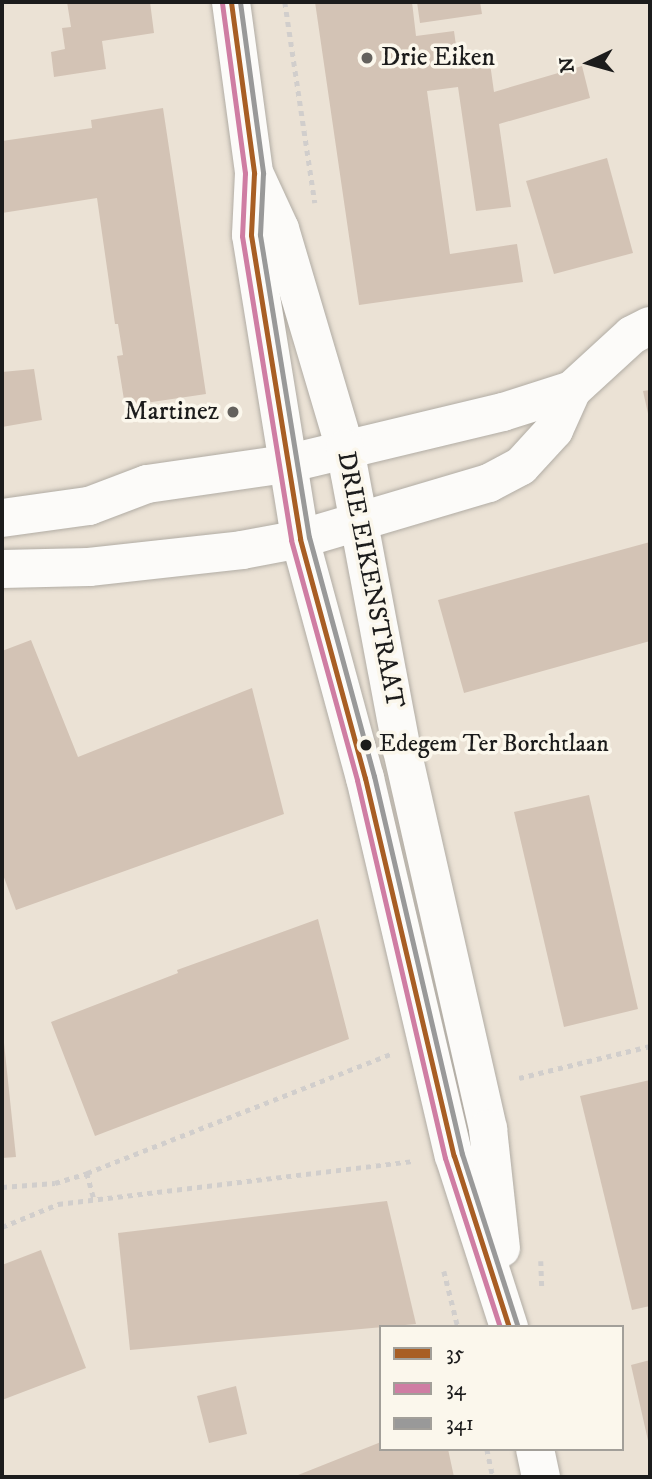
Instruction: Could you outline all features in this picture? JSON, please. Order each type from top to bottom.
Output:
[{"type":"street","name":"DRIE EIKENSTRAAT","points":[[231,2],[254,173],[251,235],[300,538],[365,778],[454,1156],[508,1325]]},
{"type":"street","name":"DRIE EIKENSTRAAT","points":[[254,173],[280,229],[345,449],[361,521],[402,750],[488,1129],[509,1325]]},
{"type":"street","points":[[2,569],[89,567],[242,550],[300,538],[489,483],[521,466],[554,430],[572,390],[632,334],[650,326]]},
{"type":"street","points":[[2,518],[89,506],[147,484],[286,464],[503,412],[572,390]]},
{"type":"street","points":[[535,1451],[541,1477]]},
{"type":"path","points":[[285,2],[316,208]]},
{"type":"path","points":[[513,1080],[650,1046]]},
{"type":"path","points":[[2,1187],[55,1183],[87,1173],[393,1053]]},
{"type":"path","points":[[2,1227],[58,1204],[454,1156]]},
{"type":"path","points":[[87,1173],[94,1199]]},
{"type":"path","points":[[486,1451],[493,1477]]},
{"type":"building","points":[[67,2],[150,2],[154,33],[102,41],[106,69],[54,77],[51,52],[65,49],[62,28],[71,27]]},
{"type":"building","points":[[315,2],[412,2],[416,36],[454,31],[458,60],[489,56],[494,92],[582,66],[590,98],[499,124],[511,207],[476,211],[458,87],[427,91],[450,254],[517,244],[523,282],[359,305]]},
{"type":"building","points":[[417,2],[480,2],[482,14],[420,23]]},
{"type":"building","points":[[163,108],[206,394],[125,406],[117,356],[123,355],[118,324],[115,324],[97,198],[2,213],[2,141],[92,128],[91,120]]},
{"type":"building","points":[[607,158],[633,253],[554,274],[526,181]]},
{"type":"building","points":[[34,369],[42,420],[2,427],[2,372]]},
{"type":"building","points":[[650,390],[650,417],[649,418],[643,391]]},
{"type":"building","points":[[650,542],[650,641],[464,693],[438,600]]},
{"type":"building","points":[[31,640],[78,757],[252,688],[284,814],[16,910],[2,872],[2,651]]},
{"type":"building","points":[[589,795],[638,1009],[564,1027],[514,812]]},
{"type":"building","points":[[318,919],[349,1039],[95,1136],[51,1022],[178,973],[177,970]]},
{"type":"building","points":[[2,1024],[16,1157],[2,1158]]},
{"type":"building","points":[[650,1080],[650,1306],[632,1310],[580,1096]]},
{"type":"building","points":[[387,1201],[416,1324],[379,1325],[379,1327],[130,1350],[118,1233]]},
{"type":"building","points":[[41,1250],[86,1368],[2,1400],[2,1265]]},
{"type":"building","points":[[650,1360],[650,1445],[649,1445],[631,1365]]},
{"type":"building","points":[[236,1386],[247,1434],[209,1443],[197,1396]]},
{"type":"building","points":[[379,1443],[379,1451],[448,1451],[454,1477],[293,1477]]},
{"type":"transit line","name":"35","points":[[231,2],[254,173],[251,235],[300,539],[365,778],[454,1156],[508,1325]]},
{"type":"transit line","name":"341","points":[[240,2],[263,173],[260,235],[309,537],[374,776],[462,1154],[517,1324]]},
{"type":"transit line","name":"34","points":[[222,3],[245,173],[242,236],[291,540],[357,780],[445,1158],[499,1325]]},
{"type":"place","name":"Drie Eiken","points":[[367,58]]},
{"type":"place","name":"Martinez","points":[[233,412]]},
{"type":"place","name":"Edegem Ter Borchtlaan","points":[[366,745]]}]
